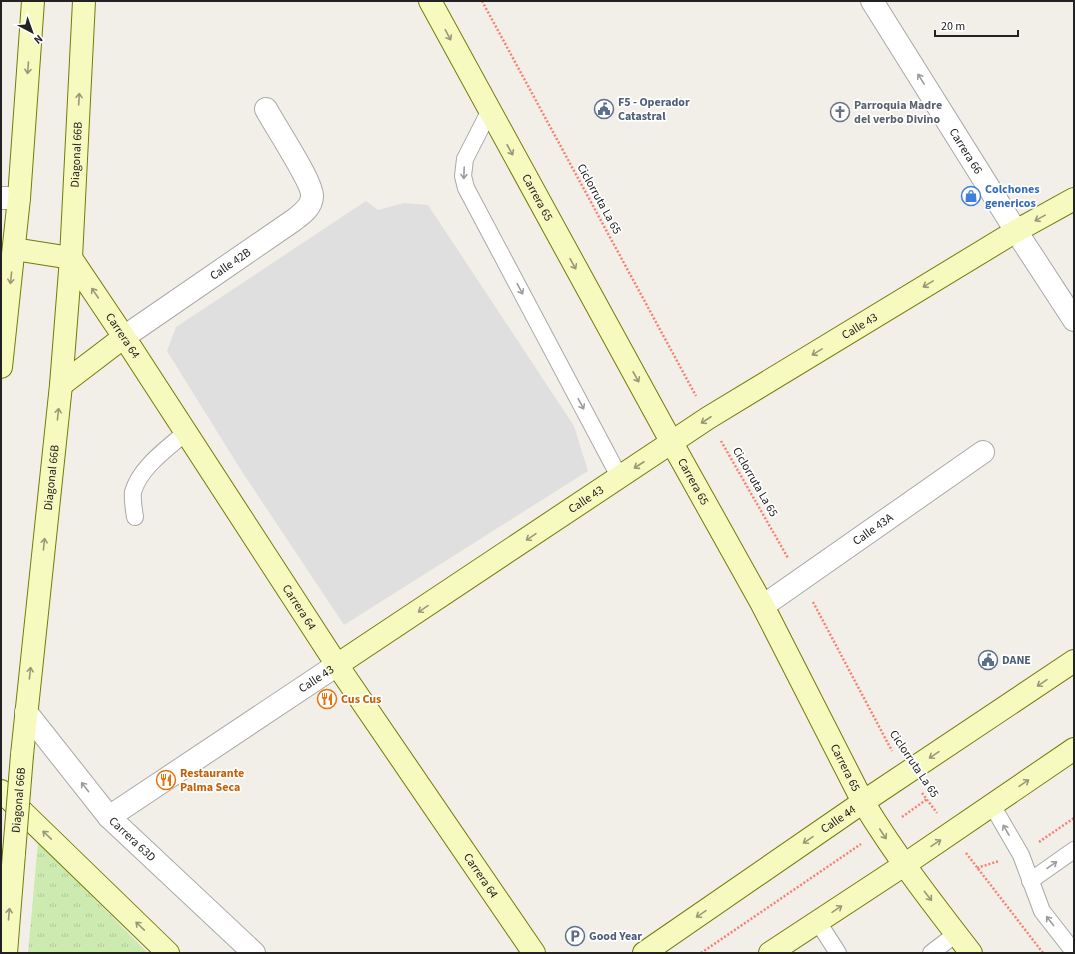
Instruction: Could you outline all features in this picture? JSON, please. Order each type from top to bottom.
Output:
[{"type":"main road","points":[[1,367],[3,335],[14,249],[10,198],[33,1]]},
{"type":"main road","name":"Diagonal 66B","points":[[6,953],[26,712],[61,385],[71,258],[84,1]]},
{"type":"main road","name":"Carrera 65","points":[[430,1],[489,112],[763,606],[863,802],[904,865],[970,953]]},
{"type":"main road","name":"Calle 43","points":[[337,665],[708,418],[1016,231],[1074,199]]},
{"type":"main road","points":[[14,249],[71,258]]},
{"type":"main road","name":"Carrera 64","points":[[71,258],[145,369],[337,665],[534,953]]},
{"type":"main road","name":"Calle 42B","points":[[61,385],[124,337]]},
{"type":"main road","points":[[97,358],[110,355],[126,357],[145,369]]},
{"type":"main road","name":"Calle 44","points":[[644,953],[863,802],[1074,661]]},
{"type":"main road","points":[[770,953],[904,865],[1074,749]]},
{"type":"main road","points":[[1,791],[168,953]]},
{"type":"street","name":"Carrera 66","points":[[872,1],[1016,231],[1074,320]]},
{"type":"street","name":"Calle 42B","points":[[124,337],[294,220],[307,209],[312,196],[309,182],[266,109]]},
{"type":"street","name":"Calle 43A","points":[[763,606],[983,452]]},
{"type":"street","name":"Calle 43","points":[[109,817],[337,665]]},
{"type":"street","name":"Carrera 63D","points":[[26,712],[109,817],[254,953]]},
{"type":"lane","points":[[489,112],[465,159],[463,176],[466,188],[620,478]]},
{"type":"lane","points":[[135,517],[133,494],[138,479],[150,465],[186,432]]},
{"type":"lane","points":[[992,805],[1021,855],[1042,911],[1074,952]]},
{"type":"lane","points":[[1030,881],[1074,850]]},
{"type":"lane","points":[[818,922],[838,953]]},
{"type":"lane","points":[[931,953],[956,934]]},
{"type":"path","name":"Ciclorruta La 65","points":[[482,1],[708,418],[800,580],[892,750],[977,868],[1043,953]]},
{"type":"path","points":[[1021,855],[1074,818]]},
{"type":"path","points":[[701,953],[832,863]]},
{"type":"shaded area","points":[[366,201],[378,210],[404,203],[428,205],[574,426],[588,471],[344,625],[239,467],[167,351],[176,327]]},
{"type":"green space","points":[[38,842],[148,953],[28,953]]},
{"type":"place","name":"F5 - Operador Catastral","points":[[604,109]]},
{"type":"place","name":"Parroquia Madre del verbo Divino","points":[[840,112]]},
{"type":"place","name":"Colchones genericos","points":[[971,196]]},
{"type":"place","name":"DANE","points":[[988,660]]},
{"type":"place","name":"Cus Cus","points":[[327,699]]},
{"type":"place","name":"Restaurante Palma Seca","points":[[166,780]]},
{"type":"place","name":"Good Year","points":[[575,936]]}]
